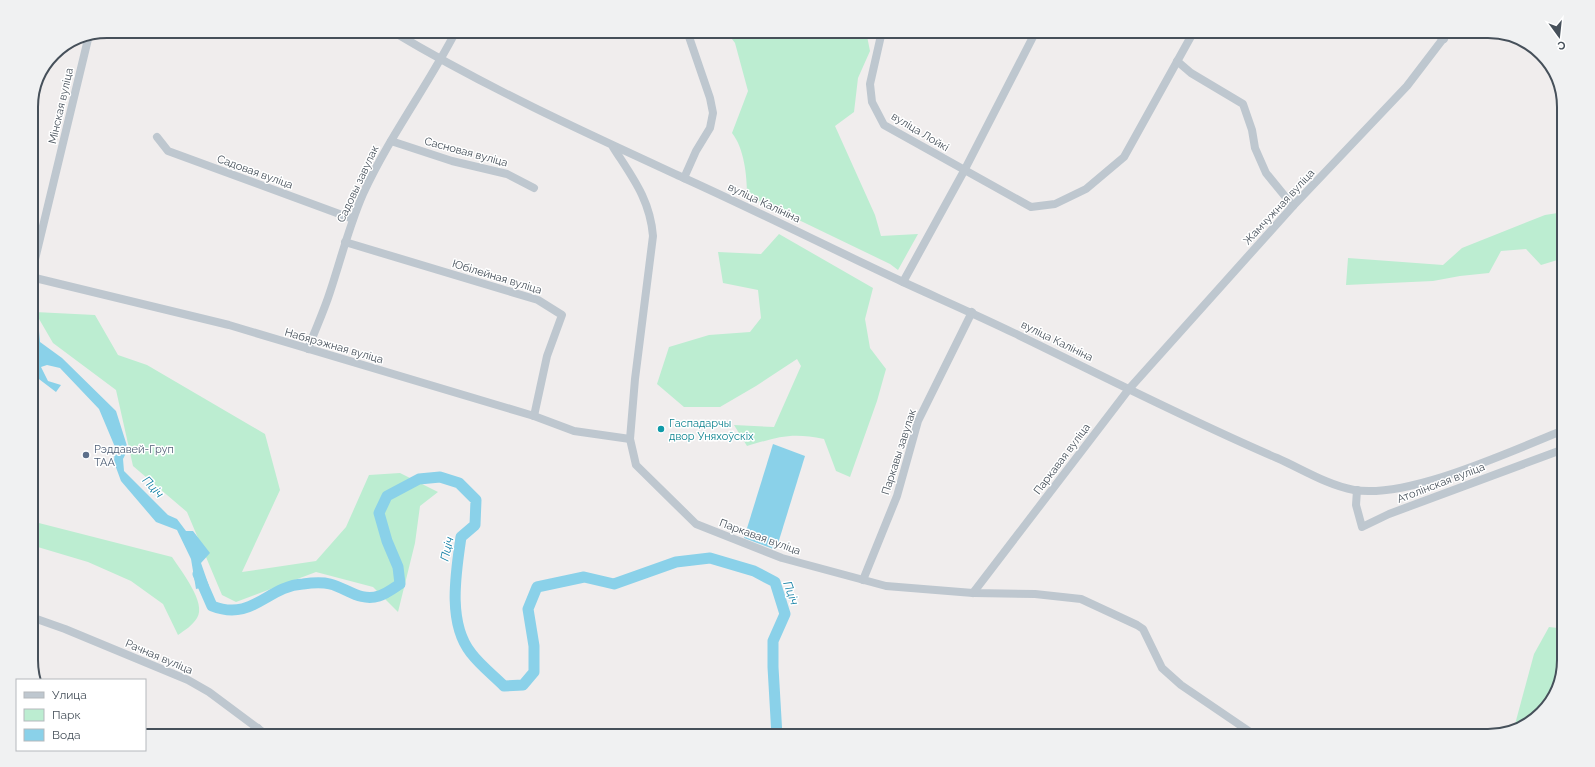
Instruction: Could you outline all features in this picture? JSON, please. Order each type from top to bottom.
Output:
[{"type":"street","name":"вуліца Калініна","points":[[404,38],[441,60],[612,146],[684,178],[903,282],[972,312],[1129,389]]},
{"type":"street","name":"Садовы завулак","points":[[308,349],[330,292],[353,219],[391,141],[441,60],[452,38]]},
{"type":"street","points":[[684,178],[696,151],[710,128],[713,113],[710,98],[689,38]]},
{"type":"street","name":"вуліца Лойкі","points":[[880,38],[870,84],[872,102],[884,125],[964,171],[1031,207],[1054,204],[1086,189],[1124,157],[1190,38]]},
{"type":"street","points":[[903,282],[964,171],[1032,38]]},
{"type":"street","name":"Жамчужная вуліца","points":[[1129,389],[1292,206],[1407,86],[1444,39]]},
{"type":"street","name":"Мінская вуліца","points":[[38,248],[87,41]]},
{"type":"street","points":[[1177,61],[1191,73],[1243,104],[1252,130],[1256,148],[1266,173],[1292,206]]},
{"type":"street","name":"Садовая вуліца","points":[[157,137],[168,152],[353,219]]},
{"type":"street","name":"Сасновая вуліца","points":[[391,141],[452,161],[507,174],[534,188]]},
{"type":"street","name":"Паркавая вуліца","points":[[612,146],[647,202],[652,220],[653,236],[635,378],[630,439],[636,465],[696,524],[782,558],[886,586],[973,593],[1129,389]]},
{"type":"street","name":"Юбілейная вуліца","points":[[345,242],[538,300],[562,315],[547,356],[534,416]]},
{"type":"street","name":"Набярэжная вуліца","points":[[38,279],[229,325],[534,416],[574,431],[630,439]]},
{"type":"street","name":"Паркавы завулак","points":[[863,580],[897,496],[918,421],[972,312]]},
{"type":"street","name":"Атолінская вуліца","points":[[1129,389],[1236,441],[1331,484],[1357,490],[1389,490],[1422,483],[1468,468],[1557,433]]},
{"type":"street","name":"Атолінская вуліца","points":[[1357,490],[1356,505],[1362,527],[1389,514],[1557,452]]},
{"type":"street","points":[[973,593],[1035,594],[1082,599],[1123,618],[1143,629],[1162,668],[1181,684],[1247,729]]},
{"type":"street","name":"Рачная вуліца","points":[[38,619],[65,629],[188,680],[208,692],[258,728]]},
{"type":"green space","points":[[731,38],[867,38],[870,51],[858,78],[854,112],[835,126],[875,215],[881,236],[918,234],[898,270],[890,264],[747,195],[742,154],[732,133],[748,91],[735,43]]},
{"type":"green space","points":[[1557,213],[1557,260],[1541,265],[1526,249],[1501,251],[1489,273],[1433,281],[1346,285],[1348,258],[1443,265],[1462,248],[1545,215]]},
{"type":"green space","points":[[779,234],[873,288],[865,319],[870,348],[886,369],[877,401],[850,477],[836,471],[824,439],[802,436],[785,436],[747,446],[734,425],[774,427],[801,366],[797,359],[756,386],[720,407],[684,407],[657,384],[669,347],[709,335],[750,332],[761,318],[758,290],[723,283],[718,252],[761,254]]},
{"type":"green space","points":[[38,312],[95,315],[118,355],[147,365],[265,434],[280,490],[242,572],[316,561],[346,527],[369,475],[400,473],[438,492],[420,506],[415,543],[398,612],[373,587],[316,572],[236,602],[222,595],[187,512],[133,466],[116,390],[53,343],[38,317]]},
{"type":"green space","points":[[38,523],[172,557],[187,578],[196,596],[199,604],[197,618],[191,626],[178,635],[163,604],[131,581],[88,562],[38,547]]},
{"type":"green space","points":[[1549,627],[1557,628],[1556,673],[1552,686],[1543,702],[1533,712],[1515,723],[1534,654]]},
{"type":"water","points":[[38,329],[40,342],[62,358],[116,411],[128,449],[123,459],[124,471],[168,515],[177,519],[186,531],[193,531],[210,553],[201,563],[209,586],[196,589],[191,559],[177,530],[156,522],[121,481],[114,462],[115,447],[99,409],[60,368],[47,365],[41,367],[48,381],[61,385],[56,392],[38,378]]},
{"type":"water","points":[[773,444],[805,456],[776,550],[744,538]]},
{"type":"waterway","name":"Пціч","points":[[198,574],[212,606],[226,610],[238,610],[249,607],[290,586],[309,583],[330,584],[354,594],[366,597],[382,595],[400,584],[398,567],[387,541],[379,513],[387,496],[419,479],[440,477],[459,483],[476,500],[475,525],[461,537],[457,566],[455,597],[456,612],[463,641],[482,666],[504,686],[523,685],[534,672],[534,646],[528,609],[537,587],[584,577],[614,584],[676,562],[710,558],[754,571],[775,582],[785,614],[773,641],[777,729]]},
{"type":"place","name":"Гаспадарчы двор Уняхоўскіх","points":[[661,429]]},
{"type":"place","name":"Рэддавей-Груп ТАА","points":[[86,455]]}]
